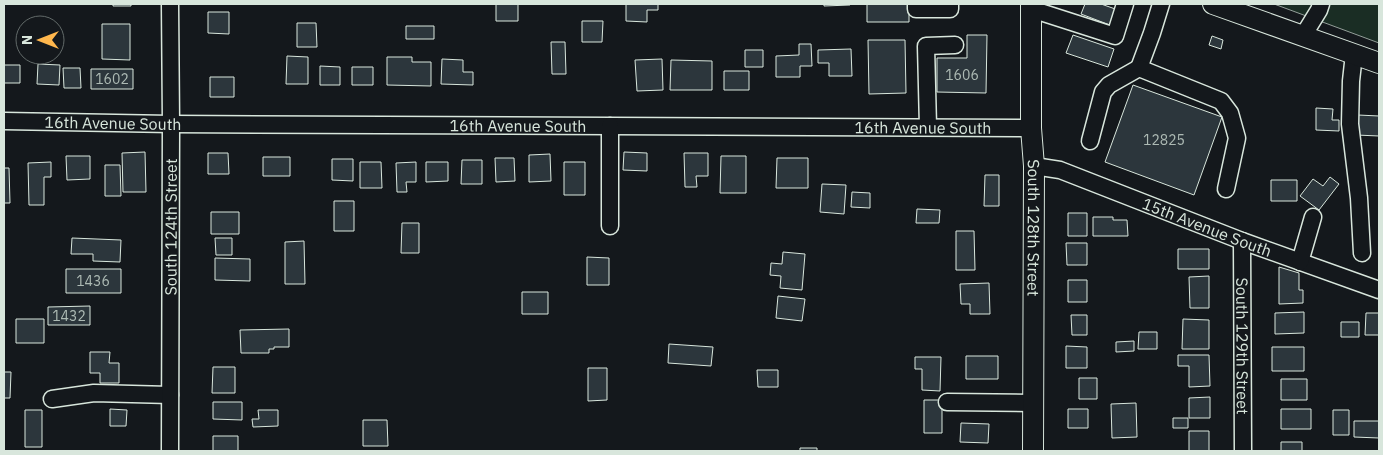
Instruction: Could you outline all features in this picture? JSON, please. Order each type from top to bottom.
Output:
[{"type":"main road","points":[[1218,4],[1379,63]]},
{"type":"main road","name":"South 128th Street","points":[[1031,7],[1034,166],[1033,451]]},
{"type":"street","name":"South 124th Street","points":[[170,4],[170,451]]},
{"type":"street","points":[[916,4],[916,9],[950,9],[950,4]]},
{"type":"street","points":[[1031,7],[1115,36],[1125,4]]},
{"type":"street","points":[[1090,141],[1103,92],[1109,85],[1139,68],[1161,4]]},
{"type":"street","points":[[1304,36],[1321,4]]},
{"type":"street","points":[[928,127],[926,46],[955,45]]},
{"type":"street","points":[[1354,54],[1350,124],[1362,252]]},
{"type":"street","points":[[1139,68],[1221,101],[1230,113],[1237,138],[1226,189]]},
{"type":"street","name":"16th Avenue South","points":[[4,121],[171,124],[1032,128]]},
{"type":"street","points":[[610,126],[610,226]]},
{"type":"street","name":"15th Avenue South","points":[[1034,166],[1060,170],[1242,241],[1379,290]]},
{"type":"street","points":[[1300,262],[1314,217]]},
{"type":"street","name":"South 129th Street","points":[[1242,241],[1244,451]]},
{"type":"street","points":[[52,399],[94,393],[170,395]]},
{"type":"street","points":[[947,402],[1032,403]]},
{"type":"green space","points":[[1274,4],[1379,4],[1379,43]]},
{"type":"building","points":[[113,4],[131,4],[131,6],[113,6]]},
{"type":"building","points":[[496,4],[518,4],[518,21],[496,21]]},
{"type":"building","points":[[626,4],[658,4],[658,10],[647,10],[647,22],[626,21]]},
{"type":"building","points":[[824,4],[850,4],[850,5],[824,6]]},
{"type":"building","points":[[867,4],[909,4],[909,22],[867,22]]},
{"type":"building","points":[[1085,4],[1101,4],[1121,11],[1115,27],[1081,14]]},
{"type":"building","points":[[208,12],[229,12],[229,34],[208,33]]},
{"type":"building","points":[[582,21],[603,21],[602,42],[582,42]]},
{"type":"building","points":[[297,23],[316,23],[317,47],[297,47]]},
{"type":"building","points":[[102,24],[130,24],[130,60],[102,59]]},
{"type":"building","points":[[406,26],[434,26],[434,39],[406,39]]},
{"type":"building","points":[[967,35],[987,35],[986,93],[937,92],[937,58],[967,58]]},
{"type":"building","points":[[1073,35],[1114,49],[1108,67],[1066,53]]},
{"type":"building","points":[[1212,36],[1223,40],[1221,49],[1209,45]]},
{"type":"building","points":[[868,40],[905,40],[906,93],[869,94]]},
{"type":"building","points":[[551,42],[565,42],[566,74],[552,74]]},
{"type":"building","points":[[799,44],[811,44],[812,66],[800,66],[800,77],[776,77],[776,56],[799,55]]},
{"type":"building","points":[[851,49],[852,76],[829,76],[829,63],[818,63],[818,50]]},
{"type":"building","points":[[745,50],[763,50],[763,67],[745,67]]},
{"type":"building","points":[[287,56],[308,57],[308,84],[286,84]]},
{"type":"building","points":[[387,57],[412,57],[412,62],[431,62],[431,86],[387,85]]},
{"type":"building","points":[[442,59],[463,60],[463,72],[473,72],[473,85],[441,84]]},
{"type":"building","points":[[662,59],[663,90],[637,91],[635,60]]},
{"type":"building","points":[[671,60],[712,61],[712,90],[670,90]]},
{"type":"building","points":[[4,65],[20,65],[20,83],[4,83]]},
{"type":"building","points":[[38,65],[60,65],[59,85],[37,84]]},
{"type":"building","points":[[320,66],[340,67],[340,85],[320,85]]},
{"type":"building","points":[[352,67],[373,67],[373,85],[352,85]]},
{"type":"building","points":[[63,68],[80,68],[81,88],[64,88]]},
{"type":"building","points":[[91,69],[133,69],[133,89],[91,89]]},
{"type":"building","points":[[724,71],[749,71],[749,90],[724,90]]},
{"type":"building","points":[[210,77],[234,77],[234,97],[210,97]]},
{"type":"building","points":[[1133,85],[1222,117],[1194,195],[1105,162]]},
{"type":"building","points":[[1316,108],[1333,109],[1332,120],[1339,120],[1339,131],[1316,130]]},
{"type":"building","points":[[1358,115],[1379,116],[1379,136],[1356,135]]},
{"type":"building","points":[[145,152],[146,192],[123,192],[122,153]]},
{"type":"building","points":[[624,152],[647,153],[647,171],[623,170]]},
{"type":"building","points":[[208,153],[228,153],[229,174],[208,174]]},
{"type":"building","points":[[684,153],[708,153],[708,176],[696,176],[697,187],[685,187]]},
{"type":"building","points":[[550,154],[551,181],[529,182],[529,155]]},
{"type":"building","points":[[66,156],[90,156],[90,179],[67,180]]},
{"type":"building","points":[[721,156],[746,156],[746,193],[720,193]]},
{"type":"building","points":[[263,157],[290,157],[290,176],[263,176]]},
{"type":"building","points":[[495,158],[514,158],[515,181],[496,182]]},
{"type":"building","points":[[777,158],[808,158],[808,188],[776,188]]},
{"type":"building","points":[[332,159],[353,159],[353,181],[332,180]]},
{"type":"building","points":[[462,160],[482,160],[482,184],[461,184]]},
{"type":"building","points":[[51,162],[51,177],[44,177],[44,205],[29,205],[28,163]]},
{"type":"building","points":[[360,162],[381,162],[382,188],[360,188]]},
{"type":"building","points":[[416,162],[416,182],[406,182],[407,192],[397,192],[396,163]]},
{"type":"building","points":[[426,162],[448,162],[448,181],[426,182]]},
{"type":"building","points":[[564,162],[585,162],[585,195],[564,195]]},
{"type":"building","points":[[105,165],[120,165],[121,196],[105,196]]},
{"type":"building","points":[[4,168],[9,168],[10,203],[4,203]]},
{"type":"building","points":[[985,175],[999,175],[999,206],[984,206]]},
{"type":"building","points":[[1330,177],[1339,184],[1319,210],[1300,196],[1313,179],[1323,186]]},
{"type":"building","points":[[1271,180],[1297,180],[1297,201],[1271,201]]},
{"type":"building","points":[[822,184],[846,185],[844,214],[820,212]]},
{"type":"building","points":[[852,192],[870,193],[870,208],[851,207]]},
{"type":"building","points":[[334,201],[354,201],[354,231],[334,231]]},
{"type":"building","points":[[917,209],[940,210],[939,223],[916,223]]},
{"type":"building","points":[[211,212],[239,212],[239,234],[211,234]]},
{"type":"building","points":[[1068,213],[1087,213],[1087,236],[1068,236]]},
{"type":"building","points":[[1093,217],[1113,217],[1113,220],[1127,220],[1128,236],[1093,236]]},
{"type":"building","points":[[402,223],[419,223],[419,253],[401,253]]},
{"type":"building","points":[[956,231],[974,231],[975,270],[956,270]]},
{"type":"building","points":[[72,238],[121,240],[120,262],[93,261],[93,254],[71,254]]},
{"type":"building","points":[[215,238],[232,238],[232,255],[216,255]]},
{"type":"building","points":[[304,241],[305,284],[285,284],[285,242]]},
{"type":"building","points":[[1066,243],[1087,243],[1087,265],[1067,265]]},
{"type":"building","points":[[1178,249],[1209,249],[1209,269],[1178,269]]},
{"type":"building","points":[[783,252],[805,254],[802,290],[780,288],[781,276],[770,275],[771,263],[782,264]]},
{"type":"building","points":[[587,257],[609,258],[609,285],[587,285]]},
{"type":"building","points":[[215,258],[250,259],[250,281],[215,280]]},
{"type":"building","points":[[1279,267],[1299,273],[1299,290],[1303,290],[1303,303],[1279,304]]},
{"type":"building","points":[[66,269],[121,269],[121,293],[66,293]]},
{"type":"building","points":[[1209,276],[1209,308],[1190,308],[1189,277]]},
{"type":"building","points":[[1068,280],[1087,280],[1087,302],[1068,302]]},
{"type":"building","points":[[989,283],[990,314],[970,314],[970,304],[961,304],[960,284]]},
{"type":"building","points":[[522,292],[548,292],[548,314],[522,314]]},
{"type":"building","points":[[778,296],[805,299],[802,321],[776,318]]},
{"type":"building","points":[[90,306],[90,325],[48,325],[48,307]]},
{"type":"building","points":[[1304,312],[1304,333],[1275,334],[1275,313]]},
{"type":"building","points":[[1366,313],[1379,313],[1379,335],[1365,335]]},
{"type":"building","points":[[1071,315],[1087,315],[1087,335],[1072,335]]},
{"type":"building","points":[[16,319],[44,319],[44,343],[16,343]]},
{"type":"building","points":[[1183,319],[1209,320],[1209,349],[1182,349]]},
{"type":"building","points":[[1341,322],[1359,322],[1359,337],[1341,337]]},
{"type":"building","points":[[289,329],[289,347],[274,347],[274,349],[269,349],[269,353],[241,353],[240,330]]},
{"type":"building","points":[[1139,332],[1157,332],[1157,349],[1138,349]]},
{"type":"building","points":[[1134,341],[1134,351],[1116,352],[1116,342]]},
{"type":"building","points":[[669,344],[713,347],[711,366],[668,363]]},
{"type":"building","points":[[1066,346],[1087,347],[1087,368],[1066,368]]},
{"type":"building","points":[[1272,347],[1304,347],[1304,371],[1272,371]]},
{"type":"building","points":[[90,352],[110,352],[109,363],[119,363],[119,383],[100,383],[100,373],[90,373]]},
{"type":"building","points":[[1178,355],[1209,355],[1210,386],[1189,387],[1189,366],[1178,366]]},
{"type":"building","points":[[966,356],[998,356],[998,379],[966,379]]},
{"type":"building","points":[[915,357],[941,357],[940,391],[922,390],[922,369],[915,369]]},
{"type":"building","points":[[213,367],[235,367],[235,393],[212,393]]},
{"type":"building","points":[[588,368],[607,368],[607,400],[588,401]]},
{"type":"building","points":[[757,370],[778,370],[778,387],[758,387]]},
{"type":"building","points":[[4,372],[11,372],[10,398],[4,398]]},
{"type":"building","points":[[1079,378],[1097,378],[1097,399],[1079,399]]},
{"type":"building","points":[[1281,379],[1307,379],[1307,400],[1281,400]]},
{"type":"building","points":[[1210,397],[1210,418],[1189,418],[1189,398]]},
{"type":"building","points":[[924,400],[942,400],[942,433],[924,433]]},
{"type":"building","points":[[213,402],[242,402],[242,420],[213,419]]},
{"type":"building","points":[[1136,403],[1137,437],[1112,438],[1111,404]]},
{"type":"building","points":[[110,409],[127,410],[126,426],[110,426]]},
{"type":"building","points":[[1068,409],[1088,409],[1088,428],[1068,428]]},
{"type":"building","points":[[1281,409],[1311,409],[1311,429],[1281,429]]},
{"type":"building","points":[[25,410],[42,410],[42,447],[25,447]]},
{"type":"building","points":[[258,410],[278,410],[278,426],[253,427],[252,419],[259,419]]},
{"type":"building","points":[[1333,410],[1349,410],[1349,435],[1333,435]]},
{"type":"building","points":[[1173,418],[1188,418],[1188,428],[1173,428]]},
{"type":"building","points":[[363,420],[387,420],[388,446],[363,446]]},
{"type":"building","points":[[1354,421],[1379,421],[1379,438],[1354,437]]},
{"type":"building","points":[[961,423],[989,424],[988,443],[960,442]]},
{"type":"building","points":[[1189,431],[1209,431],[1209,451],[1189,451]]},
{"type":"building","points":[[213,436],[238,436],[238,451],[213,451]]},
{"type":"building","points":[[1281,442],[1302,442],[1302,451],[1281,451]]},
{"type":"building","points":[[800,448],[817,448],[817,451],[800,451]]}]
